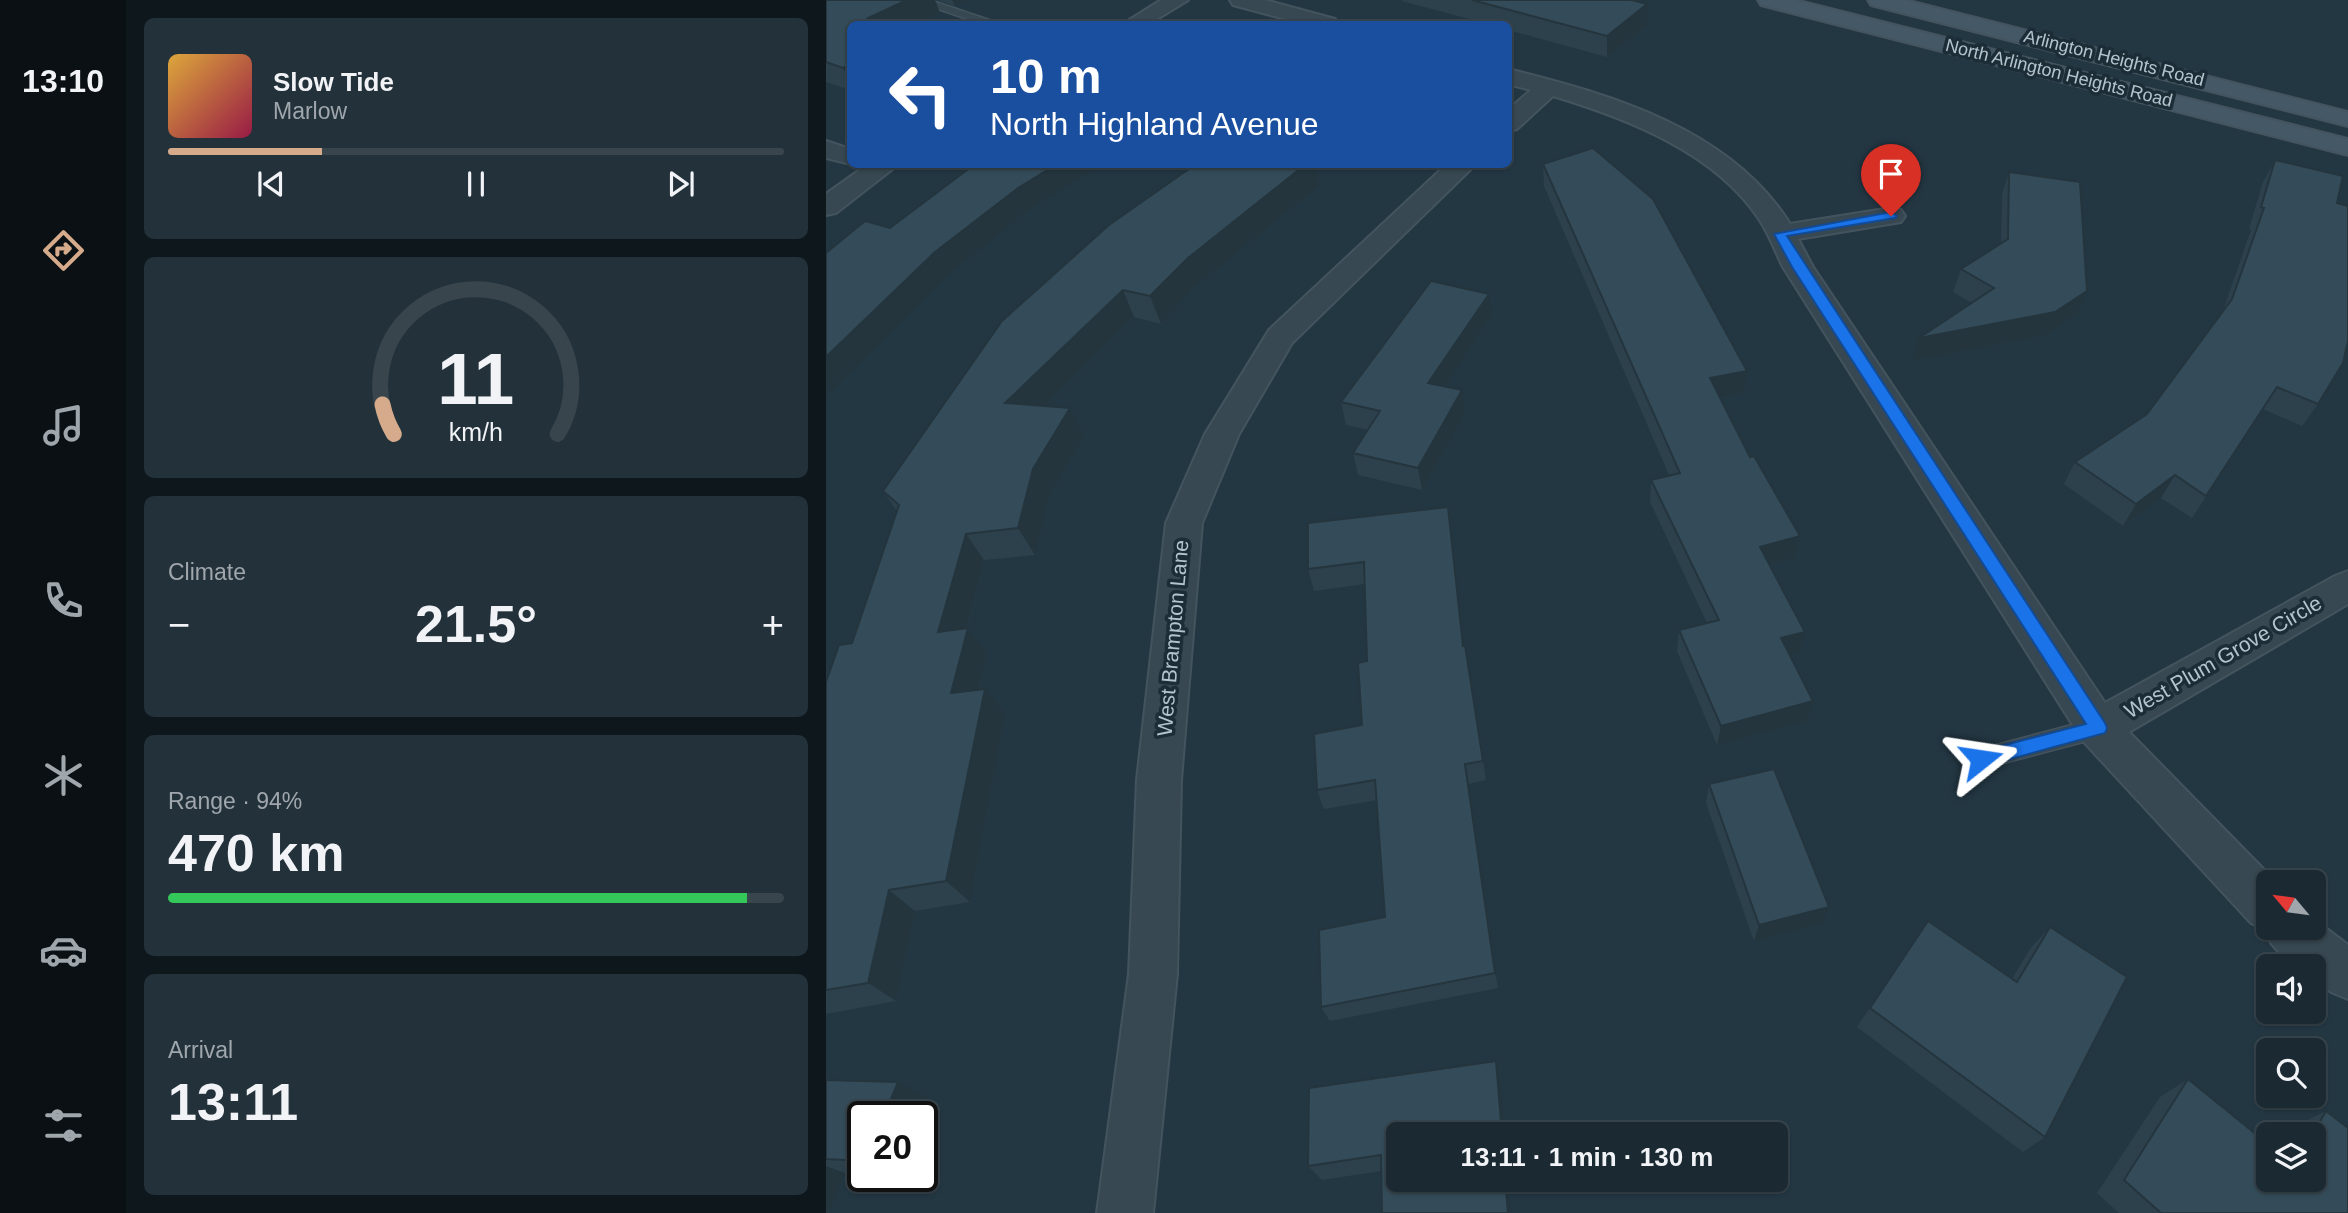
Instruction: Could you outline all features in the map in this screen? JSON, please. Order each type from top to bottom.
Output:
[{"type":"main road","name":"North Arlington Heights Road","points":[[1769,0],[2348,147]]},
{"type":"main road","name":"Arlington Heights Road","points":[[1879,0],[2348,119]]},
{"type":"street","points":[[1139,21],[1177,0]]},
{"type":"street","points":[[1241,0],[1316,21]]},
{"type":"street","points":[[1512,77],[1620,108],[1674,134],[1717,160],[1765,207],[1798,267],[2098,728],[2256,894]]},
{"type":"street","points":[[1512,120],[1549,87]]},
{"type":"street","points":[[826,149],[847,156]]},
{"type":"street","points":[[826,207],[876,168]]},
{"type":"street","name":"West Brampton Lane","points":[[1125,1213],[1153,974],[1159,780],[1184,523],[1222,434],[1280,337],[1385,234],[1459,168]]},
{"type":"street","points":[[1780,234],[1891,216]]},
{"type":"street","name":"West Plum Grove Circle","points":[[2098,728],[2348,586]]},
{"type":"street","points":[[2303,940],[2348,975]]},
{"type":"lane","points":[[918,0],[986,21]]},
{"type":"lane","points":[[1981,759],[2098,728]]},
{"type":"building","points":[[826,0],[907,0],[868,18],[878,21],[847,21],[847,66],[843,68],[826,62]]},
{"type":"building","points":[[1472,0],[1632,0],[1647,4],[1607,36]]},
{"type":"building","points":[[1593,148],[1653,199],[1747,371],[1710,378],[1750,457],[1754,456],[1800,536],[1760,547],[1805,632],[1781,638],[1813,701],[1721,726],[1679,630],[1719,620],[1651,480],[1680,473],[1543,164]]},
{"type":"building","points":[[2275,160],[2343,176],[2337,203],[2348,206],[2348,341],[2343,363],[2318,404],[2277,387],[2206,496],[2175,475],[2136,504],[2075,462],[2147,414],[2232,299],[2264,208],[2261,207]]},
{"type":"building","points":[[970,168],[1050,168],[1018,188],[935,252],[826,357],[826,253],[865,221],[890,228]]},
{"type":"building","points":[[1190,168],[1301,168],[1188,258],[1150,296],[1123,290],[1005,403],[1070,408],[1033,469],[1018,528],[966,534],[938,632],[968,628],[951,693],[985,689],[946,881],[889,890],[868,983],[826,990],[826,682],[839,645],[852,643],[899,505],[883,491],[1002,321],[1109,225]]},
{"type":"building","points":[[2009,172],[2080,182],[2087,291],[2055,312],[1919,338],[1994,288],[1961,269],[2008,239]]},
{"type":"building","points":[[1431,281],[1489,294],[1428,383],[1462,390],[1418,468],[1353,453],[1380,411],[1341,402]]},
{"type":"building","points":[[1448,507],[1463,646],[1465,645],[1483,761],[1465,764],[1495,973],[1321,1007],[1319,930],[1385,917],[1375,780],[1317,790],[1314,734],[1362,725],[1358,663],[1367,661],[1364,562],[1308,569],[1308,523]]},
{"type":"building","points":[[1774,769],[1829,907],[1759,925],[1709,784]]},
{"type":"building","points":[[1928,921],[2017,982],[2050,927],[2127,977],[2045,1137],[1870,1008]]},
{"type":"building","points":[[1496,1061],[1501,1122],[1386,1122],[1386,1192],[1506,1192],[1508,1213],[1382,1213],[1381,1155],[1308,1166],[1309,1088]]},
{"type":"building","points":[[2188,1079],[2256,1134],[2256,1192],[2326,1192],[2326,1122],[2320,1122],[2326,1111],[2348,1128],[2348,1213],[2161,1213],[2124,1180]]},
{"type":"building","points":[[826,1080],[898,1082],[890,1101],[847,1101],[847,1160],[826,1159]]},
{"type":"route","points":[[1891,216],[1780,234],[1798,267],[2098,728],[1981,759]]}]
